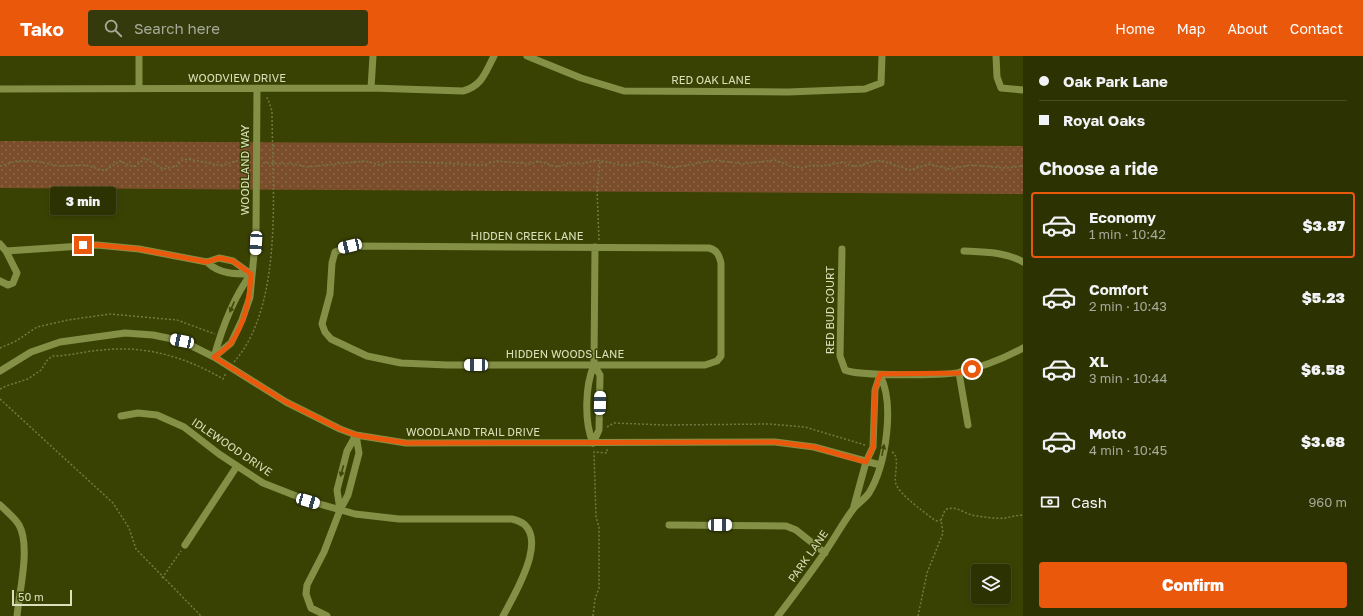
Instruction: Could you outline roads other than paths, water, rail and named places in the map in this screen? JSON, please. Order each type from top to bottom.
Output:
[{"type":"street","points":[[139,56],[139,88]]},
{"type":"street","points":[[371,88],[373,56]]},
{"type":"street","name":"WOODVIEW DRIVE","points":[[0,89],[371,88],[463,91],[474,88],[482,79],[494,56]]},
{"type":"street","name":"RED OAK LANE","points":[[527,56],[581,78],[624,91],[664,92],[723,90],[788,92],[865,88],[881,83],[882,60]]},
{"type":"street","points":[[996,56],[997,77],[1001,88],[1023,90]]},
{"type":"street","name":"WOODLAND WAY","points":[[214,357],[231,343],[242,320],[250,297],[256,234],[257,89]]},
{"type":"street","points":[[0,244],[6,251],[17,273],[13,283],[8,284],[0,281]]},
{"type":"street","points":[[6,251],[97,245],[139,249],[207,262],[219,258],[233,261],[251,274]]},
{"type":"street","name":"HIDDEN CREEK LANE","points":[[325,332],[322,324],[330,294],[332,263],[335,252],[350,246],[709,248],[718,253],[722,263],[722,349],[721,356],[717,361]]},
{"type":"street","points":[[593,444],[588,430],[588,378],[594,365],[597,247]]},
{"type":"street","name":"RED BUD COURT","points":[[842,249],[840,356],[845,370],[850,372],[880,374]]},
{"type":"street","points":[[964,251],[996,253],[1015,258],[1023,262]]},
{"type":"street","points":[[207,262],[214,269],[231,274],[251,274]]},
{"type":"street","name":"WOODLAND WAY","points":[[214,357],[219,338],[240,288],[251,274]]},
{"type":"street","name":"HIDDEN WOODS LANE","points":[[325,332],[331,340],[367,356],[401,363],[447,365],[705,365],[717,361]]},
{"type":"street","name":"WOODLAND TRAIL DRIVE","points":[[0,371],[31,352],[60,342],[125,333],[154,335],[182,341],[214,357],[286,402],[356,435],[406,443],[792,443],[814,447],[880,465]]},
{"type":"street","points":[[880,374],[959,373],[992,362],[1023,348]]},
{"type":"street","points":[[593,444],[599,430],[600,399],[600,375],[594,365]]},
{"type":"street","points":[[959,373],[968,425]]},
{"type":"street","name":"PARK LANE","points":[[854,508],[866,462],[873,447],[875,390],[880,374]]},
{"type":"street","name":"PARK LANE","points":[[778,616],[825,553],[854,508],[868,494],[880,465],[887,425],[885,385],[880,374]]},
{"type":"street","name":"IDLEWOOD DRIVE","points":[[120,416],[138,413],[157,415],[184,427],[263,483],[308,501],[355,514],[399,519],[512,519],[521,521],[528,528],[530,536],[530,560],[503,616]]},
{"type":"street","points":[[340,510],[337,490],[347,451],[356,435]]},
{"type":"street","points":[[327,616],[311,608],[306,594],[307,585],[324,552],[340,510],[348,495],[359,453],[356,435]]},
{"type":"street","points":[[185,545],[237,466]]},
{"type":"street","points":[[0,505],[19,524],[23,533],[24,549],[16,616]]},
{"type":"street","points":[[668,525],[786,526],[796,530],[825,553]]}]
